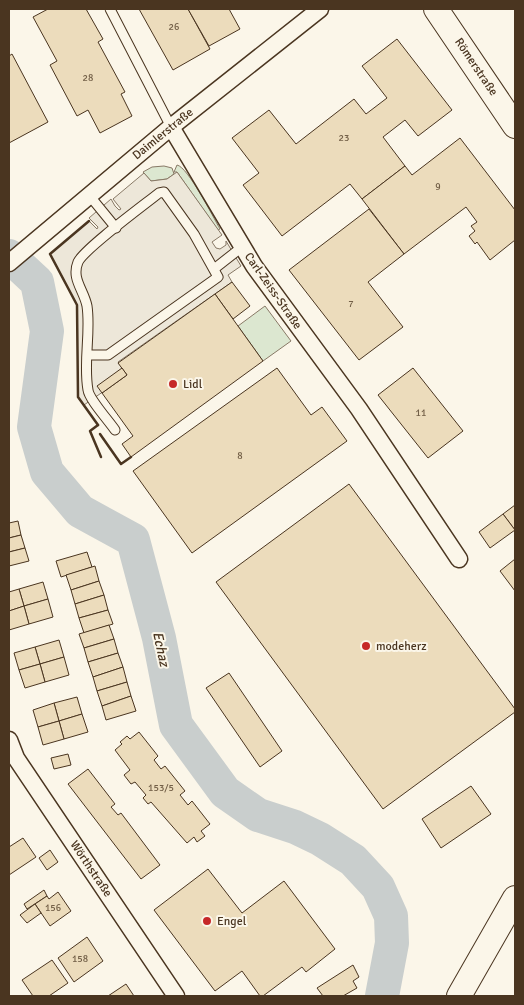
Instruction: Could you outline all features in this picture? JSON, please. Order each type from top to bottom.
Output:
[{"type":"main road","name":"Römerstraße","points":[[436,9],[515,126]]},
{"type":"main road","points":[[459,996],[515,898]]},
{"type":"street","name":"Daimlerstraße","points":[[9,263],[171,127],[282,37],[320,9]]},
{"type":"street","name":"Carl-Zeiss-Straße","points":[[171,127],[254,266],[359,410],[459,559]]},
{"type":"street","name":"Wörthstraße","points":[[9,740],[16,758],[176,996]]},
{"type":"lane","name":"Carl-Zeiss-Straße","points":[[110,9],[171,127]]},
{"type":"lane","points":[[87,355],[108,356],[218,277],[194,234],[164,192],[159,193],[85,254],[76,268],[76,277],[86,299],[87,309],[87,355],[88,392],[116,430]]},
{"type":"lane","points":[[89,195],[116,228]]},
{"type":"lane","points":[[214,269],[242,246]]},
{"type":"green space","points":[[177,165],[182,168],[194,183],[220,229],[218,230],[177,172],[174,172]]},
{"type":"green space","points":[[164,166],[172,168],[174,174],[167,179],[151,181],[143,172],[152,167]]},
{"type":"green space","points":[[265,306],[291,341],[263,361],[238,326]]},
{"type":"shaded area","points":[[177,172],[222,235],[212,242],[216,248],[220,249],[226,245],[226,241],[241,266],[228,275],[232,282],[118,362],[127,375],[84,405],[78,397],[77,305],[50,254],[89,221],[97,229],[98,227],[89,218],[111,199],[119,210],[121,209],[113,199],[144,173],[151,181],[167,179]]},
{"type":"building","points":[[48,9],[86,9],[103,39],[98,42],[125,92],[121,94],[132,116],[100,133],[88,110],[77,116],[50,65],[57,61],[33,17]]},
{"type":"building","points":[[139,9],[188,9],[210,49],[173,70]]},
{"type":"building","points":[[188,9],[229,9],[240,29],[209,46]]},
{"type":"building","points":[[397,39],[452,110],[418,136],[405,120],[383,137],[405,166],[362,199],[350,184],[282,236],[243,185],[259,173],[232,138],[269,110],[296,144],[354,99],[366,114],[387,98],[362,66]]},
{"type":"building","points":[[12,54],[48,122],[9,143],[9,56]]},
{"type":"building","points":[[460,138],[515,210],[515,240],[490,260],[477,242],[475,244],[469,236],[475,231],[471,226],[477,222],[466,207],[404,254],[362,199],[405,166],[412,175]]},
{"type":"building","points":[[369,209],[404,254],[368,282],[403,327],[359,360],[289,270]]},
{"type":"building","points":[[232,282],[250,306],[233,319],[215,294]]},
{"type":"building","name":"Lidl","points":[[215,294],[263,361],[131,457],[122,444],[133,436],[102,393],[127,375],[118,363]]},
{"type":"building","points":[[122,368],[127,375],[102,393],[97,386]]},
{"type":"building","points":[[277,368],[311,415],[322,407],[347,441],[192,553],[133,471]]},
{"type":"building","points":[[413,368],[463,431],[428,458],[378,395]]},
{"type":"building","name":"modeherz","points":[[349,484],[515,709],[515,712],[383,809],[216,582]]},
{"type":"building","points":[[515,505],[515,530],[503,514]]},
{"type":"building","points":[[503,514],[515,530],[490,548],[479,532]]},
{"type":"building","points":[[18,521],[21,535],[9,538],[9,523]]},
{"type":"building","points":[[21,535],[25,548],[9,552],[9,538]]},
{"type":"building","points":[[25,548],[29,561],[9,566],[9,552]]},
{"type":"building","points":[[87,552],[92,567],[61,577],[56,561]]},
{"type":"building","points":[[515,559],[515,591],[500,571]]},
{"type":"building","points":[[95,566],[99,581],[71,590],[66,575]]},
{"type":"building","points":[[99,581],[104,595],[75,604],[71,590]]},
{"type":"building","points":[[43,582],[48,599],[24,606],[19,589]]},
{"type":"building","points":[[19,589],[24,606],[9,611],[9,592]]},
{"type":"building","points":[[104,595],[108,610],[79,618],[75,604]]},
{"type":"building","points":[[48,599],[53,617],[29,624],[24,606]]},
{"type":"building","points":[[24,606],[29,624],[9,630],[9,611]]},
{"type":"building","points":[[108,610],[113,624],[84,633],[79,618]]},
{"type":"building","points":[[109,625],[114,639],[84,648],[79,634]]},
{"type":"building","points":[[114,639],[118,653],[88,662],[84,648]]},
{"type":"building","points":[[59,640],[64,657],[40,664],[35,647]]},
{"type":"building","points":[[35,647],[40,664],[19,670],[14,653]]},
{"type":"building","points":[[118,653],[123,667],[93,677],[88,662]]},
{"type":"building","points":[[64,657],[69,675],[45,682],[40,664]]},
{"type":"building","points":[[40,664],[45,682],[25,688],[19,670]]},
{"type":"building","points":[[123,667],[127,682],[97,691],[93,677]]},
{"type":"building","points":[[229,673],[282,751],[260,767],[206,688]]},
{"type":"building","points":[[127,682],[131,696],[102,706],[97,691]]},
{"type":"building","points":[[131,696],[136,711],[106,720],[102,706]]},
{"type":"building","points":[[77,697],[82,714],[59,721],[54,703]]},
{"type":"building","points":[[54,703],[59,721],[38,727],[33,710]]},
{"type":"building","points":[[82,714],[88,732],[64,739],[59,721]]},
{"type":"building","points":[[59,721],[64,739],[43,745],[38,727]]},
{"type":"building","points":[[139,732],[158,756],[154,760],[161,769],[165,766],[185,791],[180,795],[188,805],[192,801],[210,824],[201,831],[205,836],[197,842],[194,837],[187,843],[151,802],[148,804],[143,798],[146,795],[135,782],[131,784],[124,775],[130,770],[115,750],[127,736],[130,739]]},
{"type":"building","points":[[68,754],[71,765],[54,769],[51,758]]},
{"type":"building","points":[[88,769],[115,804],[111,807],[118,815],[121,813],[160,865],[141,879],[68,784]]},
{"type":"building","points":[[471,786],[491,814],[441,848],[422,819]]},
{"type":"building","points":[[23,838],[36,857],[9,875],[9,847]]},
{"type":"building","points":[[50,850],[58,862],[47,870],[39,858]]},
{"type":"building","points":[[208,869],[242,913],[284,881],[335,949],[306,972],[302,967],[263,996],[260,996],[242,971],[215,991],[154,910]]},
{"type":"building","points":[[44,890],[47,896],[27,909],[24,904]]},
{"type":"building","points":[[58,892],[71,911],[50,926],[35,904],[47,896],[49,899]]},
{"type":"building","points":[[35,904],[41,913],[27,923],[20,915]]},
{"type":"building","points":[[87,937],[103,961],[74,982],[58,958]]},
{"type":"building","points":[[52,960],[68,983],[49,996],[33,996],[22,980]]},
{"type":"building","points":[[353,965],[359,977],[353,981],[357,988],[343,996],[323,996],[317,988]]},
{"type":"building","points":[[126,984],[134,996],[108,996]]},
{"type":"waterway","name":"Echaz","points":[[9,256],[37,282],[47,331],[34,427],[47,472],[80,511],[133,540],[159,638],[176,725],[225,792],[258,815],[295,827],[320,839],[353,860],[378,887],[391,916],[392,943],[382,996]]},
{"type":"wall","points":[[89,221],[50,254],[77,305],[78,397],[98,425]]},
{"type":"wall","points":[[98,425],[90,431],[101,457]]},
{"type":"wall","points":[[100,434],[121,464],[131,457]]},
{"type":"place","name":"Lidl","points":[[173,384]]},
{"type":"place","name":"modeherz","points":[[366,646]]},
{"type":"place","name":"Engel","points":[[207,921]]}]
